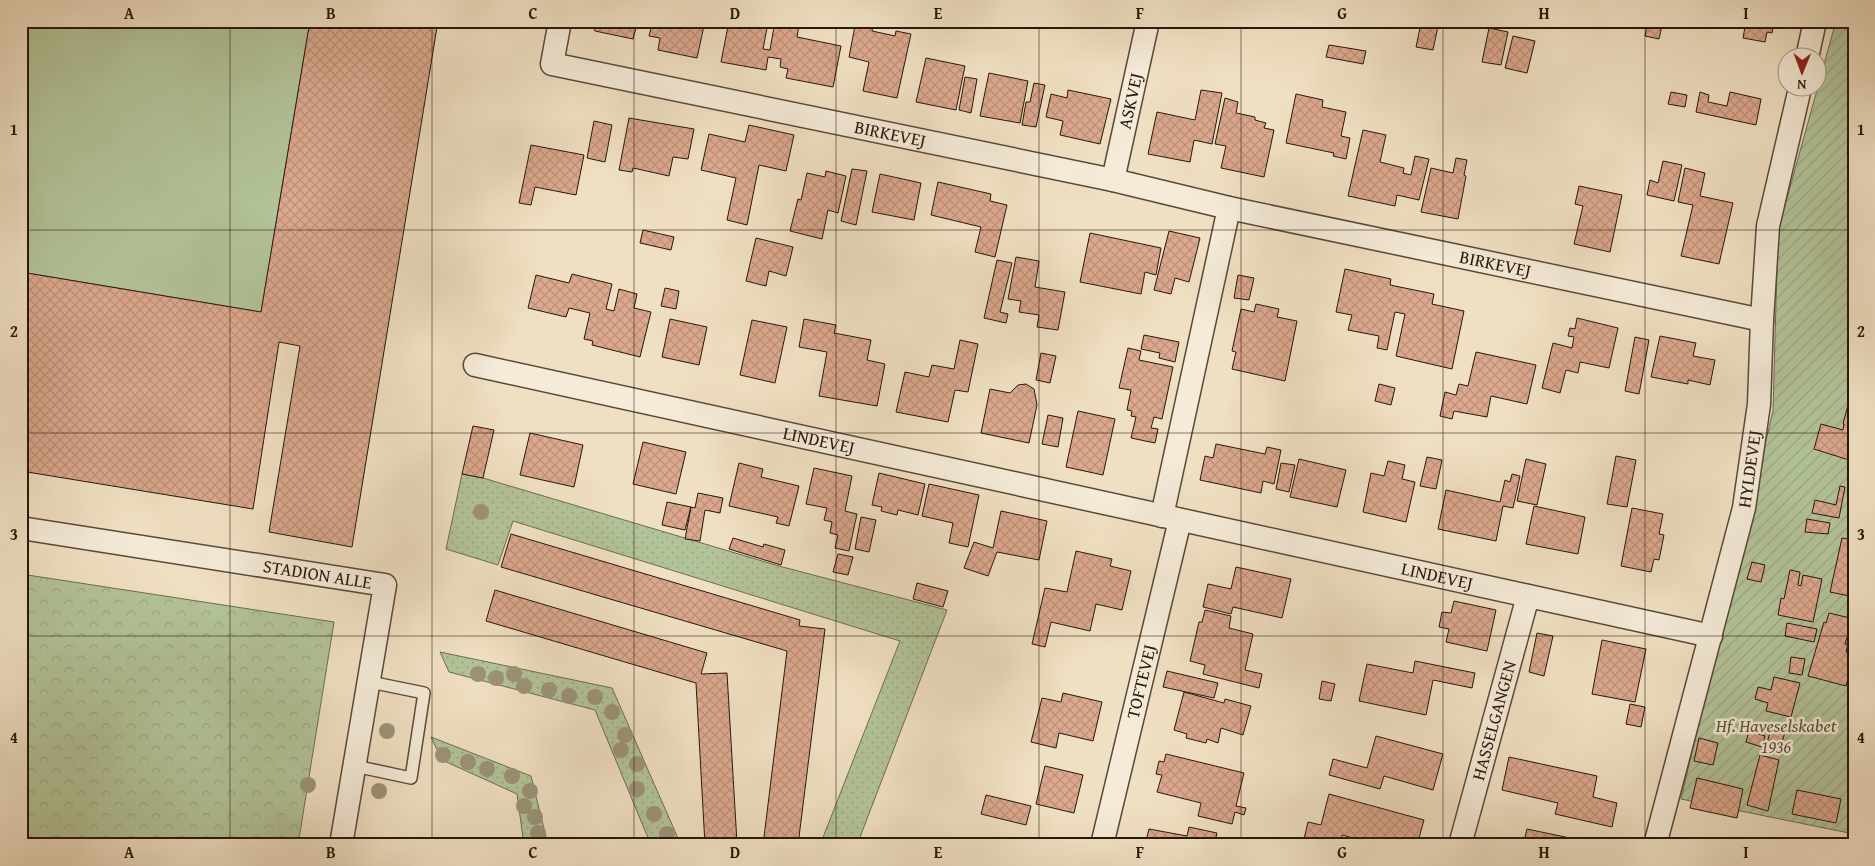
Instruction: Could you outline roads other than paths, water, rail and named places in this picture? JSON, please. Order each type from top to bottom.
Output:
[{"type":"street","name":"BIRKEVEJ","points":[[560,21],[552,64],[1113,180],[1228,208],[1762,320]]},
{"type":"street","name":"ASKVEJ","points":[[1113,180],[1148,21]]},
{"type":"street","points":[[1809,48],[1815,21]]},
{"type":"street","name":"HYLDEVEJ","points":[[1655,845],[1744,508],[1759,404],[1768,226],[1798,98]]},
{"type":"street","points":[[1171,518],[1198,355],[1228,208]]},
{"type":"street","name":"LINDEVEJ","points":[[476,365],[1711,636]]},
{"type":"street","name":"TOFTEVEJ","points":[[1102,845],[1171,518]]},
{"type":"street","name":"STADION ALLE","points":[[21,528],[384,586],[370,682],[341,845]]},
{"type":"street","name":"HASSELGANGEN","points":[[1460,845],[1528,596]]},
{"type":"lane","points":[[355,766],[411,778],[424,693],[370,682]]},
{"type":"park label","name":"Hf. Haveselskabet 1936","points":[[1776,736]]}]
